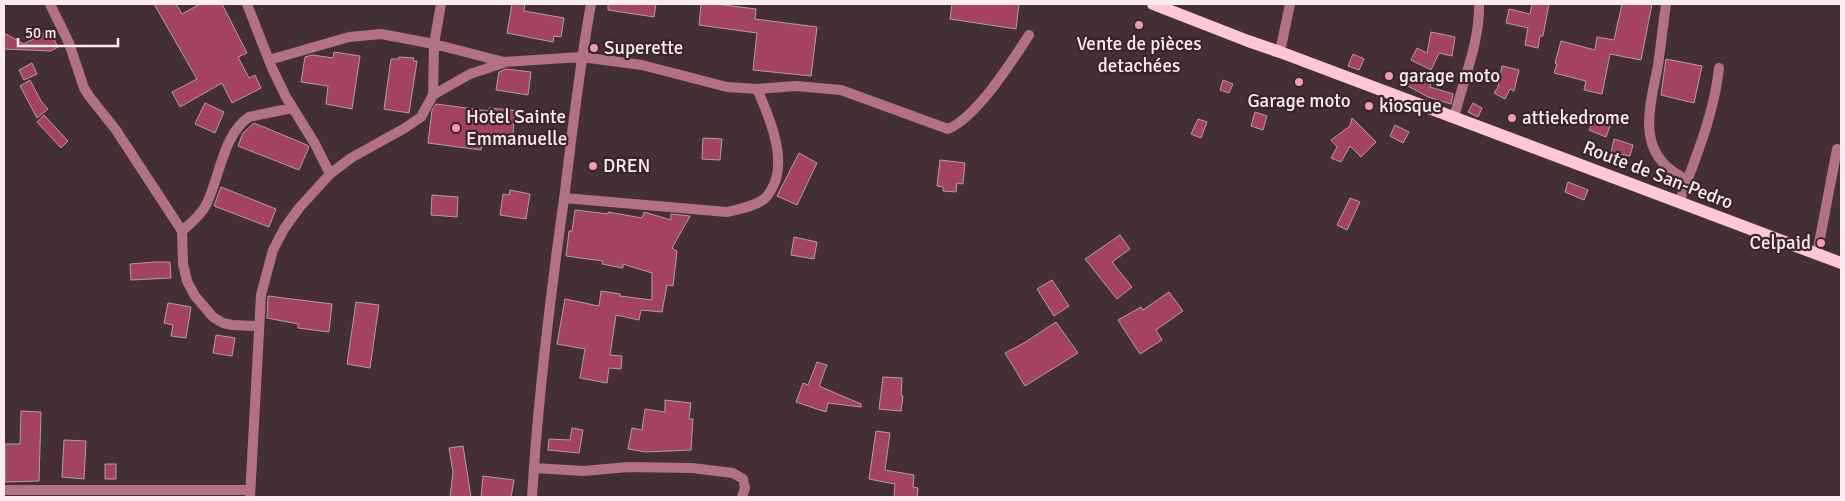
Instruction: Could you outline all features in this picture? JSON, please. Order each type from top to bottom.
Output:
[{"type":"main road","name":"Route de San-Pedro","points":[[1153,4],[1841,263]]},
{"type":"street","points":[[50,4],[69,43],[88,96],[116,130],[182,232],[183,264],[187,281],[196,296],[213,317],[223,323],[232,326],[258,326]]},
{"type":"street","points":[[247,4],[269,60],[292,108],[315,144],[330,174]]},
{"type":"street","points":[[434,95],[434,44],[441,4]]},
{"type":"street","points":[[532,497],[540,392],[581,57],[591,4]]},
{"type":"street","points":[[1280,52],[1290,4]]},
{"type":"street","points":[[1454,118],[1473,50],[1479,4]]},
{"type":"street","points":[[1666,4],[1658,67],[1650,102],[1650,137],[1658,156],[1669,169],[1687,180]]},
{"type":"street","points":[[269,60],[349,37],[381,34],[434,44],[504,62]]},
{"type":"street","points":[[4,490],[250,494],[261,295],[273,250],[284,229],[299,208],[330,174],[351,158],[405,128],[421,116],[434,95],[470,74],[504,62],[581,57],[642,65],[727,88],[757,89],[796,86],[835,89],[948,129],[956,126],[966,118],[1029,35]]},
{"type":"street","points":[[1679,203],[1711,113],[1717,89],[1719,68]]},
{"type":"street","points":[[564,198],[727,212],[748,207],[765,199],[775,184],[778,164],[770,118],[757,89]]},
{"type":"street","points":[[182,232],[204,209],[221,162],[232,138],[243,121],[249,117],[292,108]]},
{"type":"street","points":[[1817,254],[1837,149]]},
{"type":"street","points":[[534,468],[584,471],[628,467],[692,468],[733,473],[743,479],[745,488],[742,497]]},
{"type":"building","points":[[154,4],[176,4],[182,14],[200,4],[222,4],[247,53],[238,57],[249,78],[255,75],[261,88],[232,103],[222,83],[180,107],[172,92],[197,79]]},
{"type":"building","points":[[512,4],[525,4],[524,11],[564,18],[561,37],[554,36],[553,42],[507,33]]},
{"type":"building","points":[[608,4],[656,4],[654,17],[608,10]]},
{"type":"building","points":[[701,4],[756,9],[755,19],[817,27],[811,76],[753,70],[757,33],[699,25]]},
{"type":"building","points":[[952,4],[1019,4],[1016,29],[950,19]]},
{"type":"building","points":[[1532,4],[1549,4],[1543,36],[1540,36],[1538,48],[1525,45],[1528,28],[1506,23],[1509,9],[1530,14]]},
{"type":"building","points":[[1622,4],[1652,4],[1641,60],[1610,54],[1602,94],[1584,90],[1586,81],[1554,73],[1561,41],[1595,50],[1597,37],[1614,40]]},
{"type":"building","points":[[49,30],[58,47],[51,51],[4,49],[4,33],[24,44]]},
{"type":"building","points":[[1431,32],[1455,37],[1452,56],[1439,53],[1431,70],[1411,60],[1417,48],[1427,53]]},
{"type":"building","points":[[334,52],[360,56],[352,109],[326,104],[328,86],[301,82],[305,57],[312,55],[333,58]]},
{"type":"building","points":[[1353,54],[1364,59],[1359,70],[1348,66]]},
{"type":"building","points":[[399,57],[414,58],[413,61],[417,61],[409,113],[384,109],[391,59],[399,59]]},
{"type":"building","points":[[1666,59],[1702,66],[1694,103],[1661,95]]},
{"type":"building","points":[[32,63],[37,74],[24,80],[19,70]]},
{"type":"building","points":[[1502,66],[1519,70],[1514,91],[1510,89],[1505,99],[1494,93],[1498,87]]},
{"type":"building","points":[[506,69],[531,72],[528,95],[496,90],[499,72]]},
{"type":"building","points":[[1418,78],[1431,85],[1430,87],[1453,94],[1451,104],[1428,97],[1404,84],[1406,79],[1415,82]]},
{"type":"building","points":[[30,80],[41,101],[48,109],[37,118],[20,86]]},
{"type":"building","points":[[1223,80],[1233,84],[1229,93],[1220,90]]},
{"type":"building","points":[[205,103],[224,112],[215,133],[195,124]]},
{"type":"building","points":[[1473,103],[1482,108],[1478,117],[1468,112]]},
{"type":"building","points":[[436,104],[489,111],[489,108],[522,111],[521,122],[514,121],[512,145],[482,143],[481,150],[428,143],[432,110]]},
{"type":"building","points":[[1255,112],[1267,116],[1263,130],[1251,126]]},
{"type":"building","points":[[44,115],[68,141],[61,148],[37,122]]},
{"type":"building","points":[[1352,118],[1376,142],[1361,157],[1350,146],[1341,162],[1331,158],[1337,147],[1331,140],[1350,126]]},
{"type":"building","points":[[1198,119],[1207,122],[1201,138],[1191,134]]},
{"type":"building","points":[[1594,119],[1610,126],[1606,137],[1589,130]]},
{"type":"building","points":[[254,123],[309,147],[299,170],[238,146],[243,133]]},
{"type":"building","points":[[1395,125],[1409,132],[1403,143],[1390,136]]},
{"type":"building","points":[[703,138],[722,139],[720,160],[702,159]]},
{"type":"building","points":[[1614,139],[1633,145],[1630,156],[1611,152]]},
{"type":"building","points":[[799,153],[817,163],[797,205],[777,196]]},
{"type":"building","points":[[940,160],[965,163],[963,184],[957,183],[956,192],[943,191],[943,187],[937,186]]},
{"type":"building","points":[[1568,182],[1588,190],[1584,200],[1565,192]]},
{"type":"building","points":[[221,187],[276,209],[269,227],[214,206]]},
{"type":"building","points":[[510,190],[530,194],[526,219],[500,215],[503,194],[509,195]]},
{"type":"building","points":[[432,195],[458,197],[457,217],[431,215]]},
{"type":"building","points":[[1350,198],[1360,202],[1347,230],[1337,225]]},
{"type":"building","points":[[575,210],[608,214],[608,212],[642,218],[644,212],[671,220],[671,214],[690,216],[672,248],[677,251],[673,286],[667,285],[662,312],[641,310],[639,320],[616,315],[610,355],[622,356],[621,369],[609,368],[607,383],[580,378],[585,349],[557,344],[565,299],[599,306],[601,291],[620,294],[620,296],[652,300],[652,273],[623,264],[623,268],[602,264],[603,261],[566,256],[569,231],[572,231]]},
{"type":"building","points":[[1120,235],[1130,249],[1112,262],[1132,287],[1117,299],[1085,259]]},
{"type":"building","points":[[794,237],[817,242],[814,259],[791,255]]},
{"type":"building","points":[[170,262],[171,278],[131,280],[130,264]]},
{"type":"building","points":[[1052,280],[1069,306],[1054,316],[1037,289]]},
{"type":"building","points":[[1169,292],[1183,311],[1156,330],[1162,340],[1140,354],[1118,320],[1141,307],[1143,310]]},
{"type":"building","points":[[268,296],[332,304],[329,332],[298,328],[298,324],[267,318]]},
{"type":"building","points":[[356,302],[379,305],[370,368],[347,364]]},
{"type":"building","points":[[168,303],[191,307],[186,338],[171,336],[173,325],[164,323]]},
{"type":"building","points":[[1056,322],[1078,353],[1025,386],[1005,353]]},
{"type":"building","points":[[216,335],[235,338],[232,356],[213,353]]},
{"type":"building","points":[[817,362],[827,365],[819,386],[861,404],[861,407],[828,403],[826,412],[796,402],[803,383],[808,385]]},
{"type":"building","points":[[883,377],[902,378],[901,395],[903,396],[901,411],[879,409]]},
{"type":"building","points":[[665,400],[691,403],[689,419],[693,419],[691,450],[646,452],[628,449],[632,428],[642,430],[645,409],[665,412]]},
{"type":"building","points":[[21,411],[41,412],[39,481],[5,482],[5,444],[20,444]]},
{"type":"building","points":[[572,428],[583,430],[579,453],[548,450],[549,439],[570,440]]},
{"type":"building","points":[[876,431],[890,433],[885,470],[914,475],[913,487],[918,488],[917,497],[894,497],[895,484],[869,479]]},
{"type":"building","points":[[64,440],[86,441],[84,479],[62,477]]},
{"type":"building","points":[[463,446],[471,497],[450,497],[453,472],[449,448]]},
{"type":"building","points":[[105,464],[116,464],[116,479],[105,479]]},
{"type":"building","points":[[483,476],[514,480],[511,497],[481,497]]},
{"type":"place","name":"Vente de pièces detachées","points":[[1139,25]]},
{"type":"place","name":"Superette","points":[[594,48]]},
{"type":"place","name":"garage moto","points":[[1389,76]]},
{"type":"place","name":"Garage moto","points":[[1299,82]]},
{"type":"place","name":"kiosque","points":[[1369,106]]},
{"type":"place","name":"attiekedrome","points":[[1512,118]]},
{"type":"place","name":"Hotel Sainte Emmanuelle","points":[[456,128]]},
{"type":"place","name":"DREN","points":[[593,166]]},
{"type":"place","name":"Celpaid","points":[[1821,243]]}]
